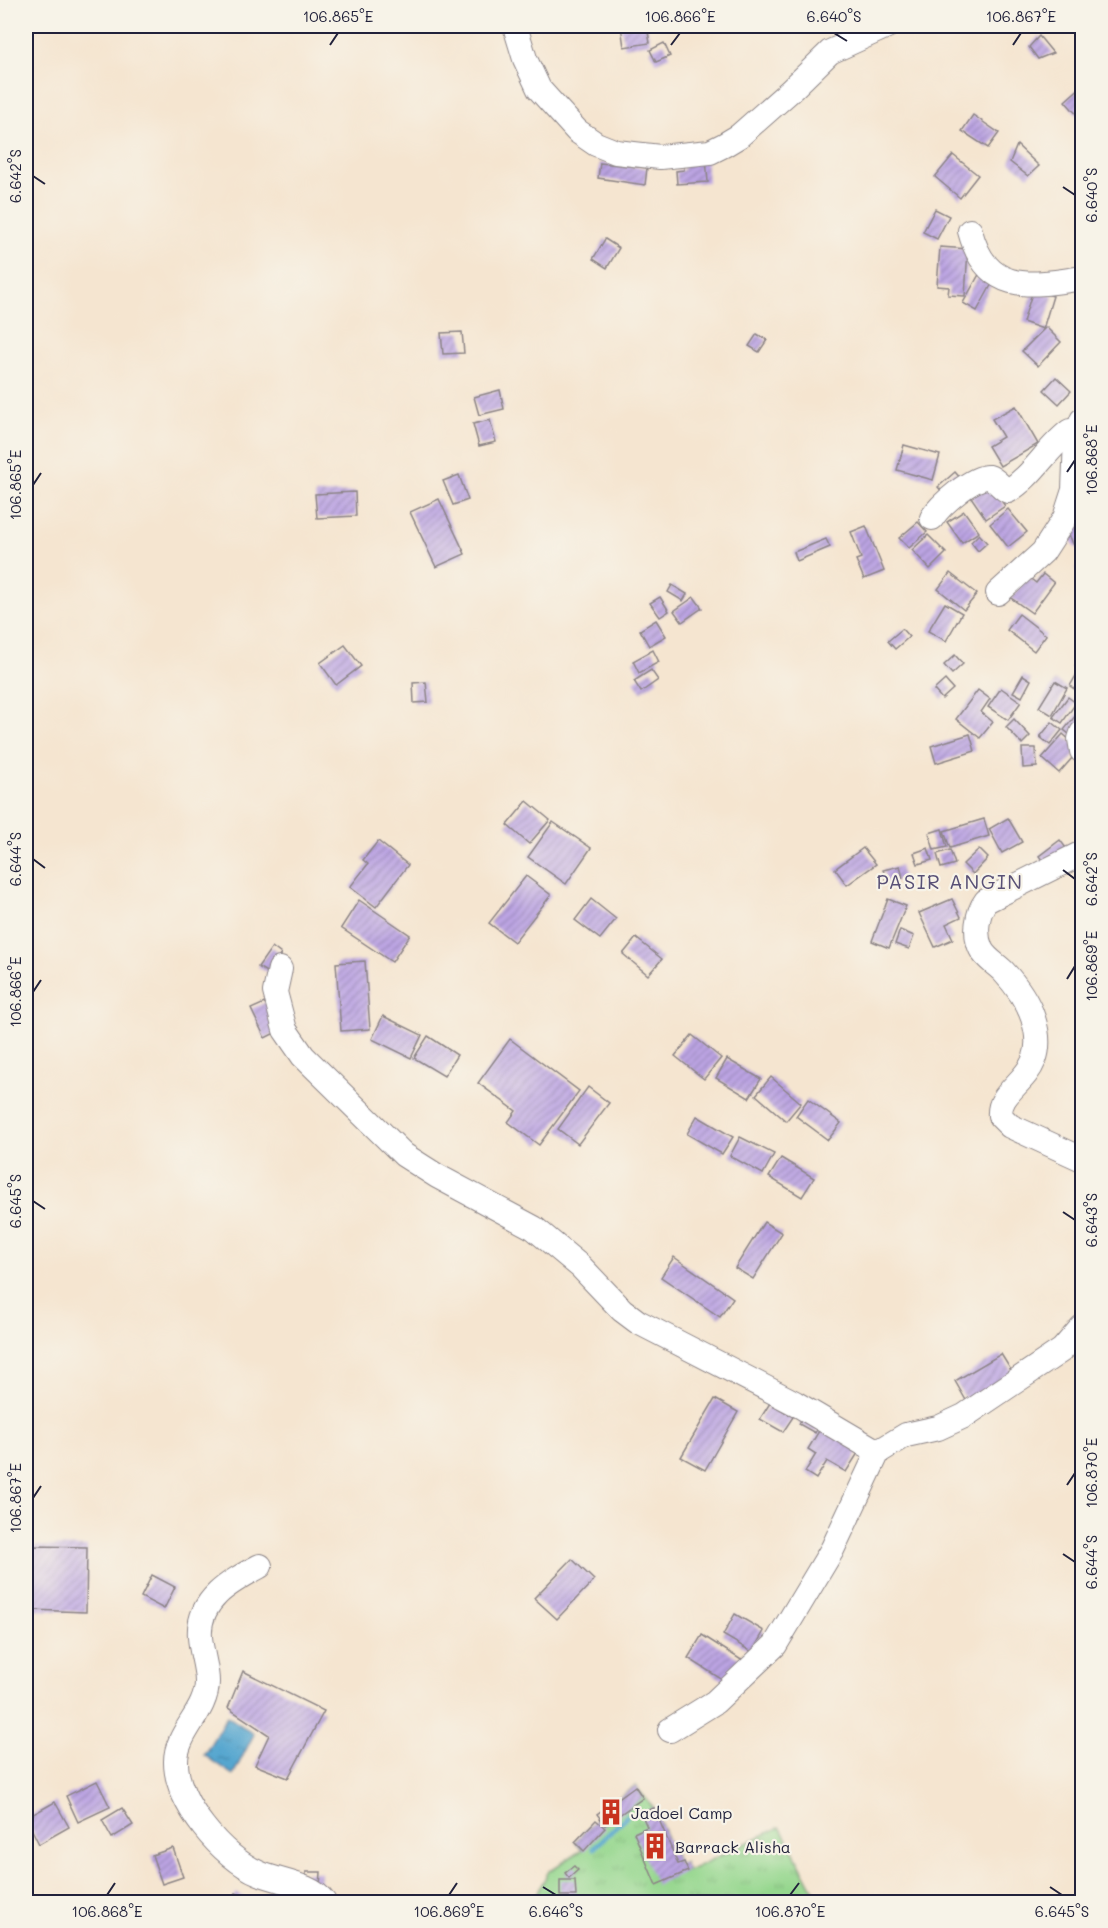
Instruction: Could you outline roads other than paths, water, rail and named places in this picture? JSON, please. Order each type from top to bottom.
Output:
[{"type":"street","points":[[515,26],[525,59],[539,88],[577,130],[586,138],[616,152],[660,157],[710,152],[724,145],[739,136],[830,52],[887,26]]},
{"type":"street","points":[[970,231],[986,265],[1005,280],[1025,285],[1083,278]]},
{"type":"street","points":[[933,518],[936,512],[964,487],[980,478],[993,478],[1008,491],[1019,484],[1059,439],[1080,426]]},
{"type":"street","points":[[998,593],[1042,552],[1065,518],[1074,489],[1075,447],[1080,426]]},
{"type":"street","points":[[1083,733],[1080,739],[1083,751]]},
{"type":"street","points":[[1083,853],[986,901],[979,913],[978,931],[983,952],[1024,996],[1033,1018],[1037,1039],[1034,1063],[1005,1099],[1000,1116],[1010,1126],[1083,1159]]},
{"type":"street","points":[[280,969],[275,992],[285,1030],[303,1056],[404,1155],[437,1176],[534,1228],[581,1267],[622,1310],[638,1322],[795,1403],[878,1452]]},
{"type":"street","points":[[670,1730],[715,1702],[755,1667],[775,1645],[832,1550],[878,1452],[906,1435],[938,1428],[964,1416],[1062,1350],[1083,1327]]},
{"type":"street","points":[[260,1566],[219,1591],[202,1619],[200,1636],[207,1691],[201,1708],[179,1746],[176,1770],[180,1785],[203,1827],[229,1853],[258,1873],[313,1892],[324,1902]]},
{"type":"water","points":[[227,1716],[254,1734],[233,1775],[204,1755]]},
{"type":"waterway","points":[[594,1848],[626,1817]]},
{"type":"place","name":"Jadoel Camp","points":[[611,1812]]},
{"type":"place","name":"Barrack Alisha","points":[[655,1846]]},
{"type":"district","name":"PASIR ANGIN","points":[[950,881]]}]
